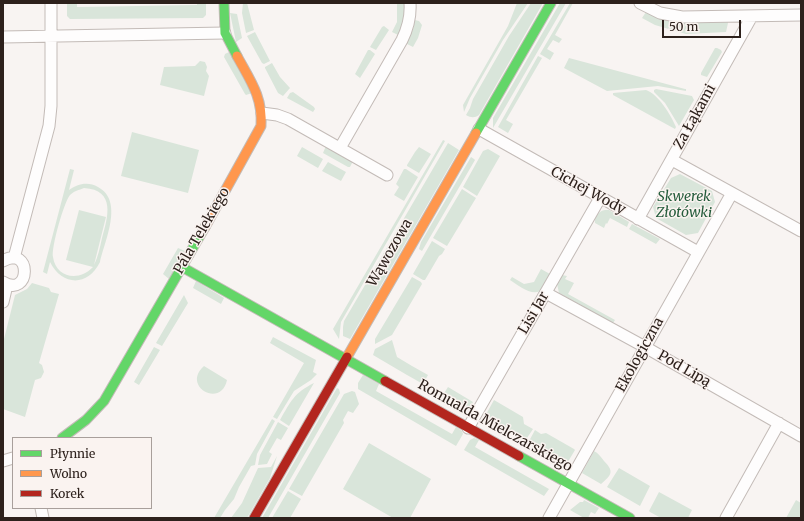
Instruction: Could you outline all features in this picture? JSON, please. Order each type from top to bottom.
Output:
[{"type":"street","points":[[14,258],[49,126],[52,106],[51,3]]},
{"type":"street","name":"Pála Telekiego","points":[[63,437],[86,420],[104,400],[182,267],[260,129],[262,113],[257,93],[225,33],[224,3]]},
{"type":"street","points":[[340,148],[408,28],[411,15],[410,3]]},
{"type":"street","name":"Wąwozowa","points":[[254,518],[551,3]]},
{"type":"street","points":[[640,3],[660,13],[682,17],[801,15]]},
{"type":"street","name":"Za Łąkami","points":[[638,219],[752,16]]},
{"type":"street","points":[[3,37],[225,33]]},
{"type":"street","points":[[262,113],[282,116],[387,175]]},
{"type":"street","name":"Cichej Wody","points":[[479,129],[698,252]]},
{"type":"street","points":[[672,160],[801,231]]},
{"type":"street","name":"Ekologiczna","points":[[549,518],[732,192]]},
{"type":"street","name":"Lisi Jar","points":[[468,428],[600,198]]},
{"type":"street","points":[[3,261],[7,258],[14,258],[22,263],[25,274],[21,282],[12,285],[5,284],[3,302]]},
{"type":"street","name":"Romualda Mielczarskiego","points":[[182,267],[630,518]]},
{"type":"street","name":"Pod Lipą","points":[[546,293],[801,436]]},
{"type":"street","points":[[726,518],[779,423]]},
{"type":"green space","points":[[67,3],[77,3],[77,7],[197,5],[197,3],[206,3],[206,15],[203,18],[70,19],[67,16]]},
{"type":"green space","points":[[243,3],[247,3],[254,30],[246,33],[242,13]]},
{"type":"green space","points":[[397,3],[405,3],[404,24],[398,35],[392,32],[397,22]]},
{"type":"green space","points":[[517,3],[528,3],[503,40],[470,98],[464,112],[463,105],[508,26]]},
{"type":"green space","points":[[531,3],[543,3],[479,115],[476,117],[470,117],[466,115],[473,99],[509,36]]},
{"type":"green space","points":[[560,3],[566,3],[493,128],[493,118]]},
{"type":"green space","points":[[570,3],[573,3],[555,35],[562,39],[559,43],[553,40],[547,49],[554,53],[550,60],[540,54]]},
{"type":"green space","points":[[646,12],[656,17],[676,22],[696,23],[728,21],[728,23],[726,32],[686,34],[655,25],[642,18]]},
{"type":"green space","points":[[230,13],[237,14],[242,38],[236,42]]},
{"type":"green space","points":[[415,20],[419,21],[422,25],[418,38],[413,47],[407,44],[407,42]]},
{"type":"green space","points":[[384,26],[389,30],[376,50],[370,47]]},
{"type":"green space","points":[[255,32],[270,61],[264,64],[247,36]]},
{"type":"green space","points":[[715,48],[721,50],[722,52],[707,77],[701,75],[701,73]]},
{"type":"green space","points":[[368,50],[375,54],[360,78],[355,74]]},
{"type":"green space","points":[[229,52],[252,93],[245,94],[224,57],[225,54]]},
{"type":"green space","points":[[538,56],[542,58],[506,120],[513,124],[508,133],[498,127]]},
{"type":"green space","points":[[569,58],[686,89],[686,91],[658,86],[607,91],[564,68]]},
{"type":"green space","points":[[200,61],[205,62],[207,67],[206,71],[209,76],[204,96],[160,85],[164,67],[195,66]]},
{"type":"green space","points":[[272,63],[280,77],[290,88],[283,96],[278,93],[265,68]]},
{"type":"green space","points":[[656,89],[692,96],[694,100],[679,126],[665,103],[654,92]]},
{"type":"green space","points":[[646,90],[651,92],[664,106],[674,122],[676,127],[675,129],[613,95],[613,93]]},
{"type":"green space","points":[[293,92],[314,107],[315,109],[313,112],[287,98],[290,93]]},
{"type":"green space","points":[[132,132],[199,150],[188,193],[121,176]]},
{"type":"green space","points":[[443,140],[445,141],[341,322],[339,339],[333,329]]},
{"type":"green space","points":[[448,143],[459,150],[350,339],[343,336],[344,321]]},
{"type":"green space","points":[[326,146],[353,161],[350,167],[323,153]]},
{"type":"green space","points":[[302,147],[323,159],[318,168],[297,156]]},
{"type":"green space","points":[[419,147],[431,154],[419,173],[407,165]]},
{"type":"green space","points":[[488,149],[500,156],[477,196],[463,187],[483,151]]},
{"type":"green space","points":[[471,157],[475,160],[422,251],[419,249],[421,242]]},
{"type":"green space","points":[[328,162],[346,172],[341,181],[322,171]]},
{"type":"green space","points":[[70,169],[74,170],[69,190],[83,184],[94,185],[106,193],[110,202],[111,222],[100,262],[89,276],[82,279],[68,279],[61,276],[50,262],[47,274],[43,272]],"holes":[[[84,188],[94,190],[101,194],[105,199],[107,206],[106,222],[98,255],[94,265],[106,217],[79,210],[66,260],[93,267],[81,275],[69,276],[59,270],[53,257],[58,225],[67,199],[70,195]]]},
{"type":"green space","points":[[404,169],[418,177],[404,201],[394,195],[399,187],[396,184]]},
{"type":"green space","name":"Skwerek Złotówki","points":[[680,174],[712,191],[715,202],[698,233],[686,235],[656,218],[653,207],[671,178]]},
{"type":"green space","points":[[462,189],[476,198],[447,246],[433,238]]},
{"type":"green space","points":[[605,210],[609,210],[629,222],[627,227],[610,218],[604,228],[595,223],[597,215]]},
{"type":"green space","points":[[632,224],[660,239],[656,244],[629,229]]},
{"type":"green space","points":[[432,241],[445,249],[439,256],[425,280],[423,280],[413,274]]},
{"type":"green space","points":[[178,248],[185,251],[169,279],[163,274]]},
{"type":"green space","points":[[541,269],[550,274],[540,291],[529,291],[510,280],[512,277],[524,284],[534,282]]},
{"type":"green space","points":[[562,275],[567,276],[565,279],[574,283],[568,294],[615,320],[613,323],[559,293],[557,284]]},
{"type":"green space","points":[[412,277],[422,284],[392,335],[375,344],[375,339]]},
{"type":"green space","points":[[196,281],[224,298],[221,304],[193,288]]},
{"type":"green space","points":[[32,283],[49,288],[51,292],[59,294],[39,363],[42,365],[44,372],[41,378],[35,380],[25,417],[3,409],[3,343],[15,295],[27,289]]},
{"type":"green space","points":[[184,295],[188,303],[162,346],[156,343]]},
{"type":"green space","points":[[273,337],[316,360],[313,372],[317,374],[311,380],[294,391],[277,419],[273,417],[304,363],[270,343]]},
{"type":"green space","points":[[392,340],[397,357],[412,366],[407,375],[373,355],[375,349]]},
{"type":"green space","points":[[154,347],[160,350],[139,385],[134,382]]},
{"type":"green space","points":[[204,366],[227,380],[223,389],[218,393],[211,394],[200,387],[197,381],[198,374]]},
{"type":"green space","points":[[412,366],[428,375],[423,384],[407,375]]},
{"type":"green space","points":[[363,375],[379,384],[376,391],[452,434],[456,427],[462,431],[463,434],[456,446],[358,389],[358,383]]},
{"type":"green space","points":[[314,383],[289,426],[280,420],[297,394]]},
{"type":"green space","points":[[448,387],[473,402],[469,410],[443,395]]},
{"type":"green space","points":[[337,388],[339,389],[340,393],[268,518],[262,518]]},
{"type":"green space","points":[[352,391],[355,392],[359,404],[353,413],[348,411],[343,420],[344,423],[302,496],[289,489],[344,394]]},
{"type":"green space","points":[[494,400],[523,417],[524,424],[533,429],[525,441],[484,418]]},
{"type":"green space","points":[[272,419],[275,421],[257,454],[255,465],[251,466],[234,499],[220,518],[214,518]]},
{"type":"green space","points":[[278,422],[288,428],[281,440],[277,438],[269,452],[272,454],[267,464],[258,465],[260,455]]},
{"type":"green space","points":[[535,430],[541,434],[546,433],[575,450],[566,465],[528,443]]},
{"type":"green space","points":[[474,438],[479,440],[475,447],[549,489],[544,496],[464,450],[470,440]]},
{"type":"green space","points":[[369,443],[431,479],[410,518],[393,518],[343,489]]},
{"type":"green space","points":[[594,451],[599,455],[611,471],[609,476],[601,484],[582,473]]},
{"type":"green space","points":[[277,456],[270,478],[247,518],[231,518],[242,503],[258,468],[271,467]]},
{"type":"green space","points":[[619,468],[650,486],[640,506],[607,487]]},
{"type":"green space","points":[[288,491],[301,499],[290,518],[272,518]]},
{"type":"green space","points":[[659,492],[692,510],[688,518],[661,518],[650,512],[649,511]]},
{"type":"green space","points":[[584,500],[599,508],[595,514],[591,512],[588,518],[584,518],[570,510]]},
{"type":"green space","points":[[796,500],[801,503],[800,518],[786,518]]},
{"type":"traffic: fast","points":[[224,3],[225,33],[237,56]]},
{"type":"traffic: fast","points":[[476,133],[551,3]]},
{"type":"traffic: fast","points":[[63,437],[86,420],[104,401],[205,227]]},
{"type":"traffic: fast","points":[[182,267],[385,381]]},
{"type":"traffic: fast","points":[[519,456],[630,518]]},
{"type":"traffic: slow","points":[[205,227],[261,126],[258,97],[237,56]]},
{"type":"traffic: slow","points":[[347,357],[476,133]]},
{"type":"traffic: jam","points":[[254,518],[347,357]]},
{"type":"traffic: jam","points":[[385,381],[519,456]]}]
